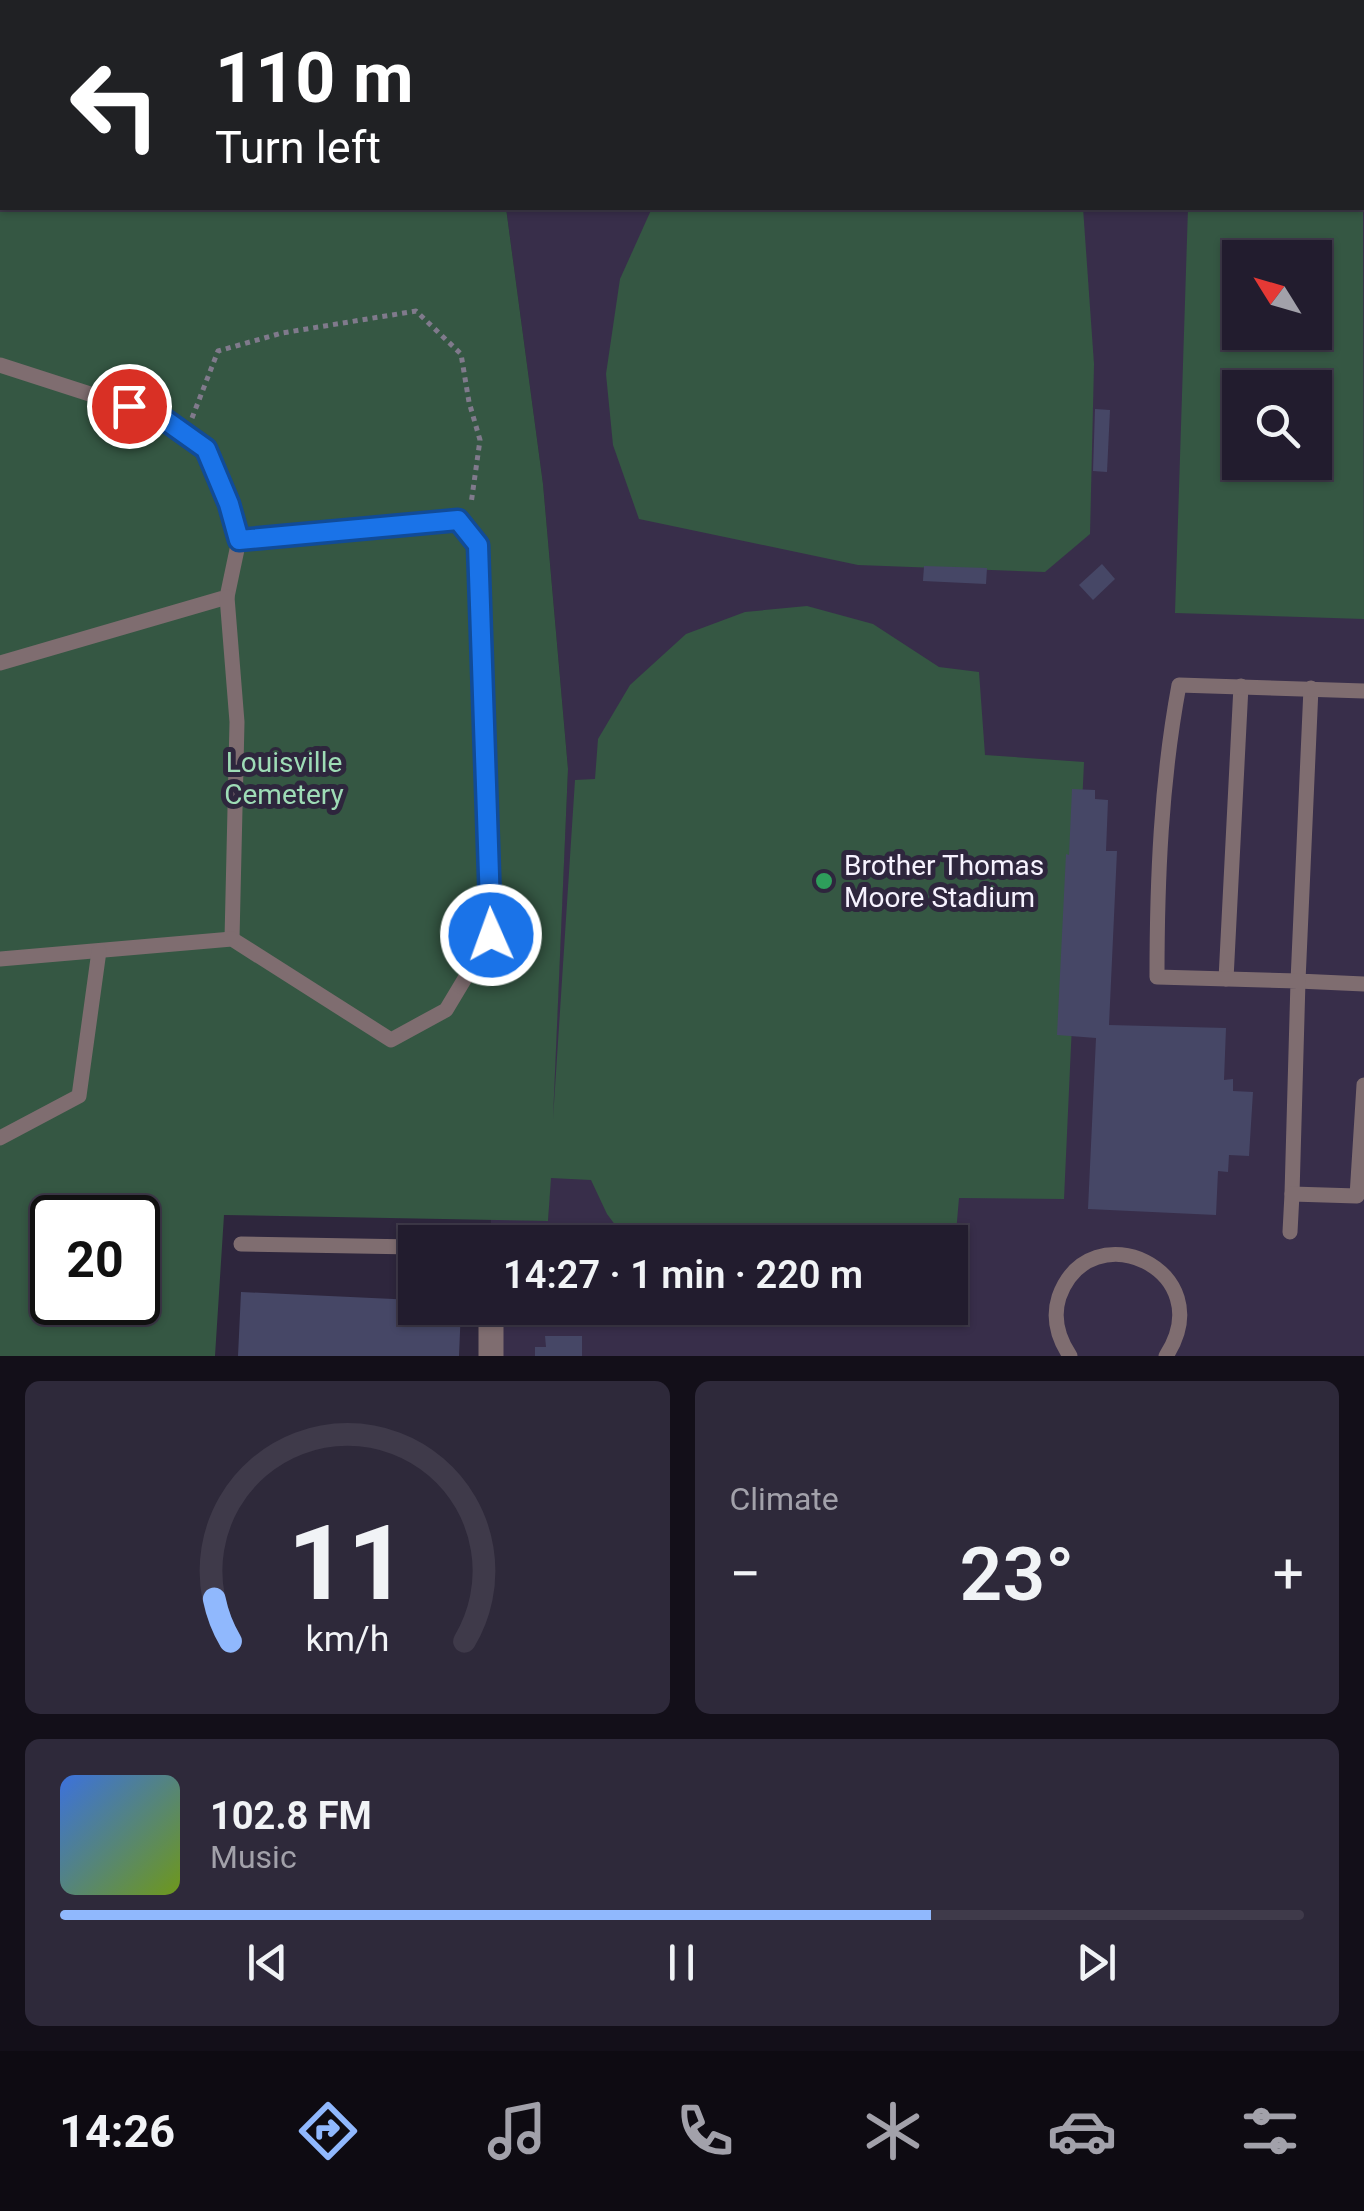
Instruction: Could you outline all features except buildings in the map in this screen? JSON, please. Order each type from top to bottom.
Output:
[{"type":"street","points":[[491,1325],[491,1356]]},
{"type":"lane","points":[[0,365],[161,417],[206,449],[229,504],[239,540],[228,597],[238,722],[232,939]]},
{"type":"lane","points":[[0,958],[232,939],[391,1040],[446,1010],[491,935],[478,545],[458,520],[239,540]]},
{"type":"lane","points":[[0,663],[228,597]]},
{"type":"lane","points":[[1364,691],[1179,685],[1164,794],[1157,904],[1157,978],[1364,984]]},
{"type":"lane","points":[[1226,979],[1241,686]]},
{"type":"lane","points":[[1290,1232],[1312,688]]},
{"type":"lane","points":[[0,1138],[79,1096],[99,952]]},
{"type":"lane","points":[[1292,1194],[1357,1196],[1364,1084]]},
{"type":"lane","points":[[241,1244],[398,1247]]},
{"type":"lane","points":[[1070,1356],[1056,1322],[1057,1303],[1064,1285],[1076,1270],[1111,1254],[1130,1255],[1148,1262],[1174,1288],[1180,1324],[1166,1356]]},
{"type":"path","points":[[185,434],[218,351],[282,333],[416,311],[462,354],[480,440],[467,532]]},
{"type":"shaded area","points":[[506,210],[1364,210],[1364,1356],[493,1356],[492,1325],[968,1325],[968,1225],[491,1225],[491,1219],[548,1221],[568,769],[543,484]]},
{"type":"green space","name":"Louisville Cemetery","points":[[0,210],[506,210],[543,484],[568,769],[553,1119],[575,780],[595,779],[598,739],[630,685],[686,634],[745,612],[807,606],[873,624],[939,667],[979,672],[985,755],[1084,762],[1064,1199],[959,1198],[957,1225],[615,1225],[591,1180],[551,1178],[548,1221],[224,1215],[215,1356],[0,1356]]},
{"type":"green space","points":[[651,210],[1083,210],[1094,364],[1090,534],[1045,572],[858,565],[639,519],[613,445],[606,374],[620,279]]},
{"type":"green space","points":[[1188,210],[1363,210],[1364,619],[1175,613]]},
{"type":"place","name":"Brother Thomas Moore Stadium","points":[[824,881]]},
{"type":"route","points":[[129,406],[161,417],[206,449],[239,540],[458,520],[478,545],[491,935]]}]
